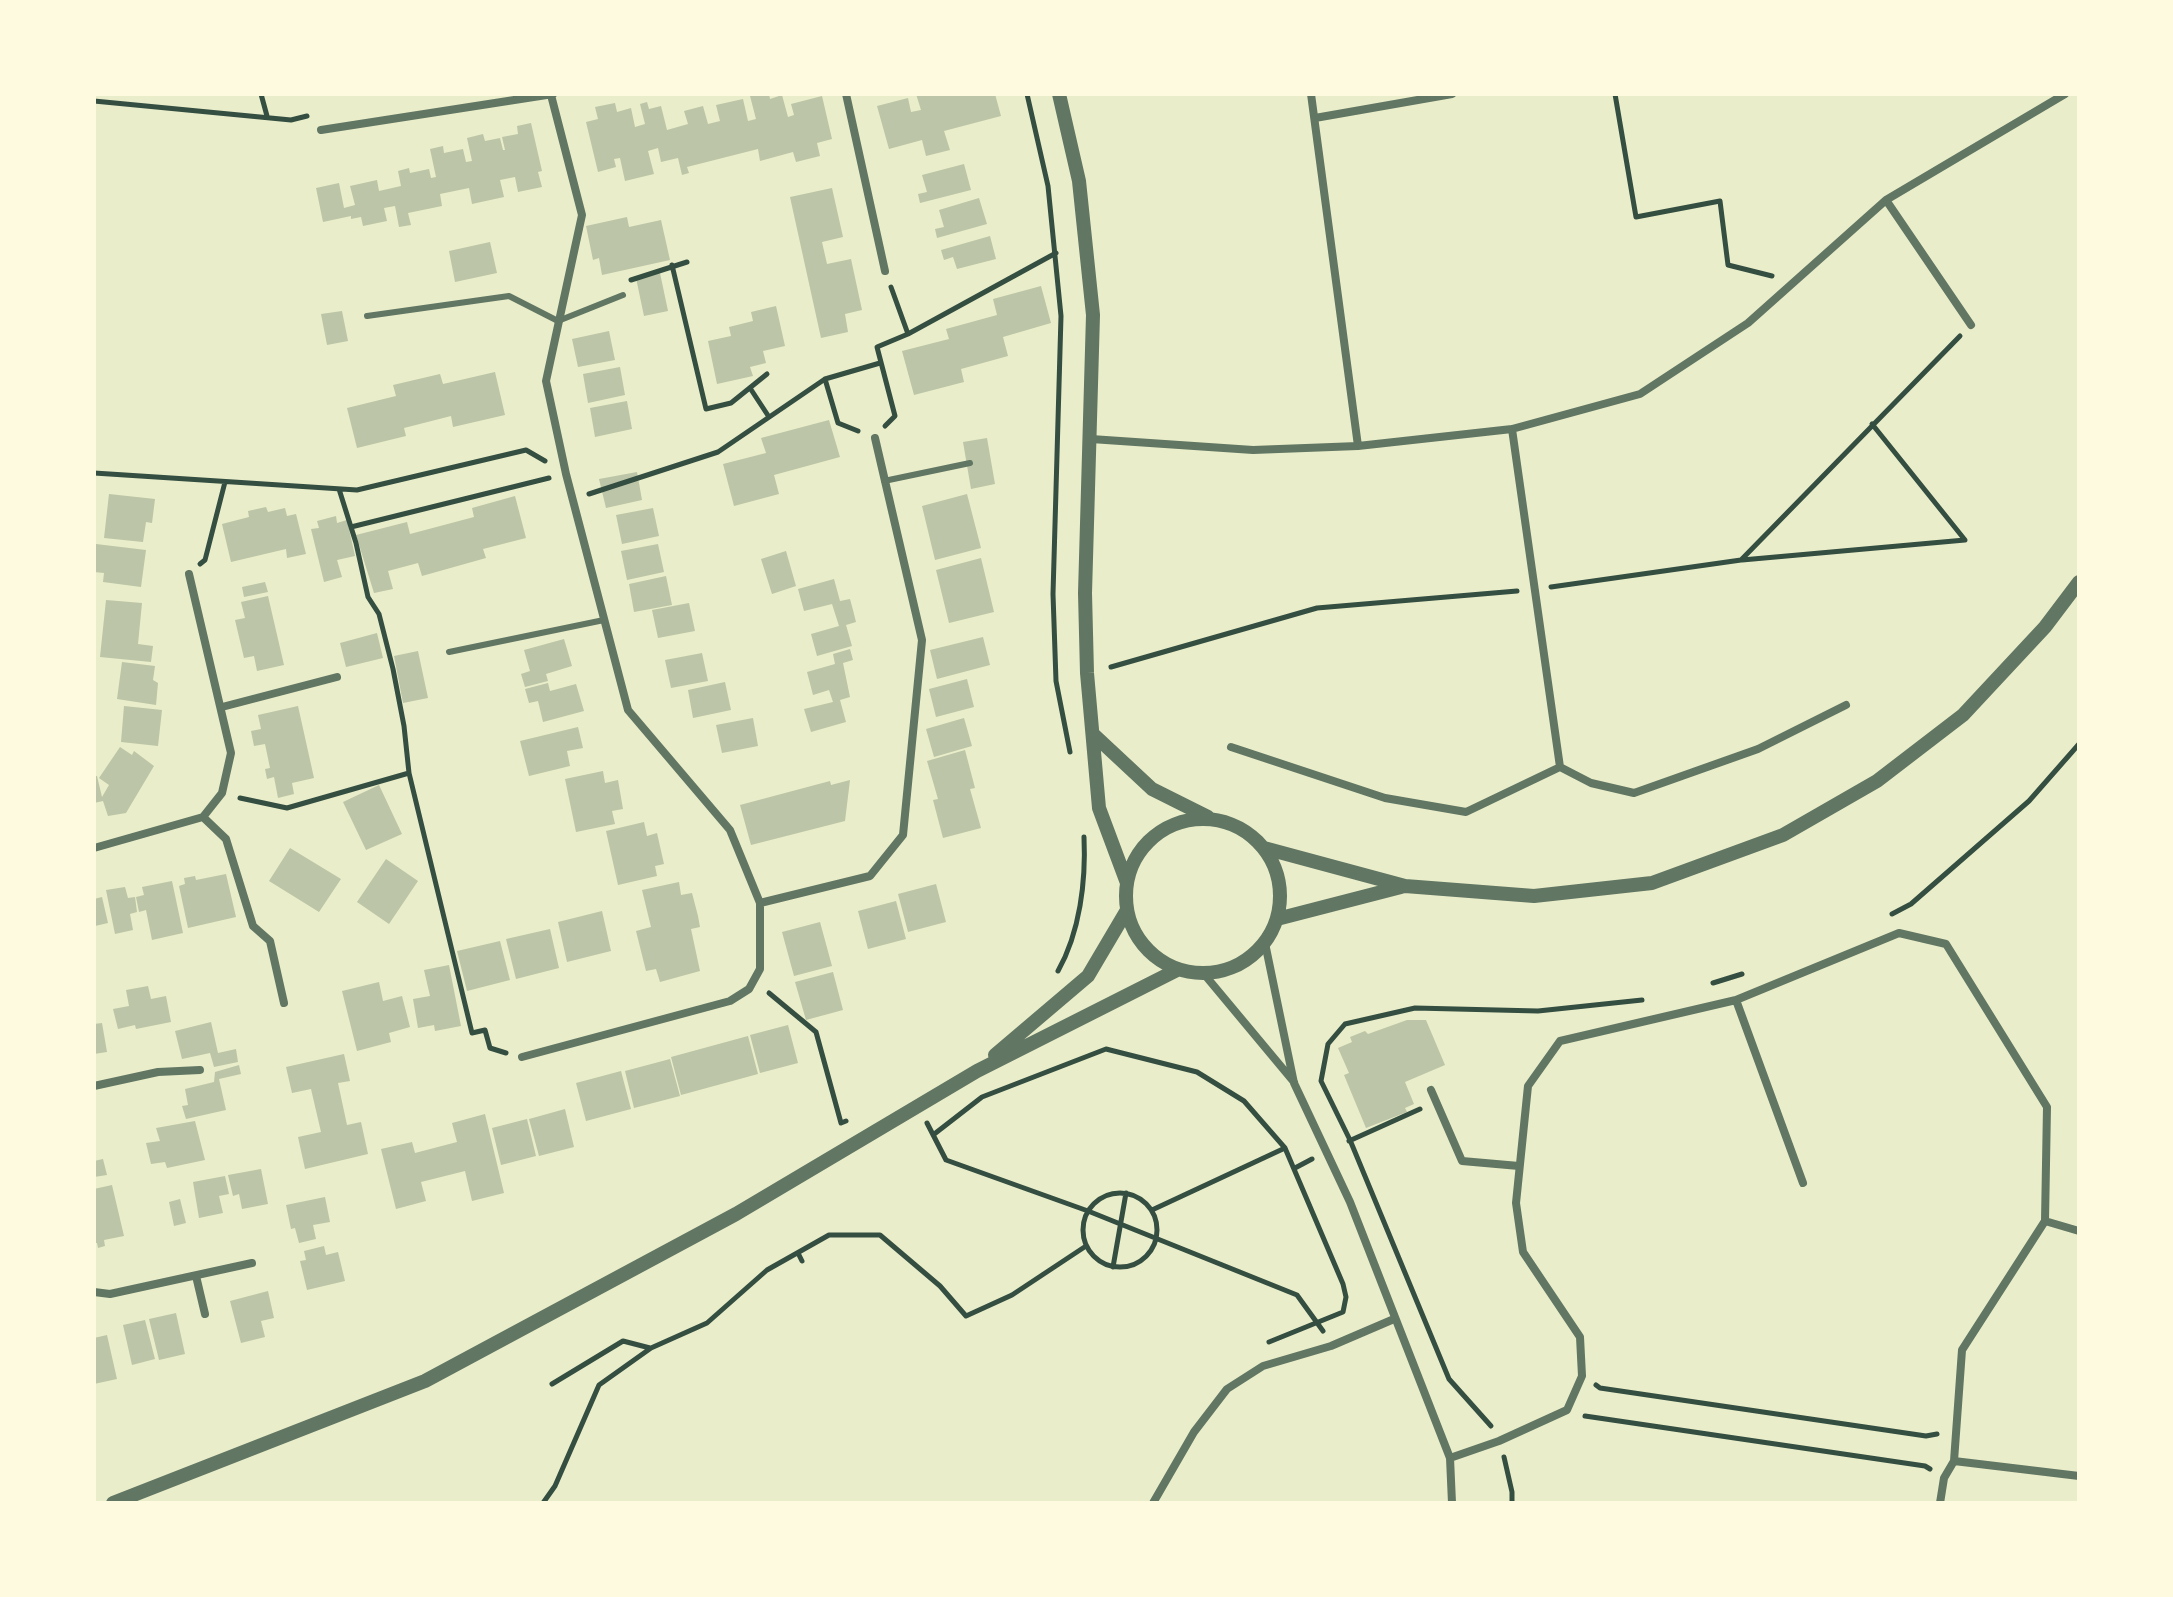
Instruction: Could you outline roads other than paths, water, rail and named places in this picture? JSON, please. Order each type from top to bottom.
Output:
[{"type":"street","points":[[321,130],[552,94],[582,215],[546,381],[572,500],[628,710],[730,830],[760,903],[760,969],[749,989],[730,1001],[522,1057]]},
{"type":"street","points":[[846,94],[885,271]]},
{"type":"street","points":[[1059,94],[1079,181],[1093,315],[1085,593],[1087,673],[1099,808],[1127,883]]},
{"type":"street","points":[[1311,94],[1358,446]]},
{"type":"street","points":[[1315,118],[1452,94]]},
{"type":"street","points":[[1091,439],[1253,450],[1358,446],[1512,429],[1640,394],[1748,323],[1886,200],[2065,94]]},
{"type":"street","points":[[1886,200],[1971,325]]},
{"type":"street","points":[[1512,429],[1560,767]]},
{"type":"street","points":[[760,903],[870,876],[903,835],[922,640],[875,438]]},
{"type":"street","points":[[94,848],[203,817],[222,793],[231,753],[189,574]]},
{"type":"street","points":[[1264,848],[1405,886],[1534,896],[1652,883],[1783,835],[1877,781],[1963,715],[2045,627],[2079,582]]},
{"type":"street","points":[[222,707],[337,677]]},
{"type":"street","points":[[1560,767],[1591,783],[1634,793],[1758,749],[1846,705]]},
{"type":"street","points":[[1093,734],[1152,789],[1212,819],[1238,827],[1264,848],[1277,872],[1281,899],[1277,919],[1265,943],[1246,961],[1230,970],[1204,974],[1177,970],[1154,957],[1136,936],[1127,910],[1127,883],[1136,858],[1149,840],[1171,825],[1212,819]]},
{"type":"street","points":[[1231,747],[1385,798],[1466,812],[1560,767]]},
{"type":"street","points":[[203,817],[226,839],[253,926],[270,941],[284,1003]]},
{"type":"street","points":[[1277,919],[1405,886]]},
{"type":"street","points":[[977,1071],[1088,976],[1127,910]]},
{"type":"street","points":[[1450,1458],[1499,1441],[1567,1410],[1582,1376],[1580,1337],[1523,1252],[1516,1203],[1528,1086],[1560,1041],[1736,1000],[1899,933],[1946,944],[2047,1107],[2045,1221],[1962,1350],[1954,1461],[1944,1478],[1940,1503]]},
{"type":"street","points":[[1265,943],[1294,1083],[1350,1202],[1450,1458],[1452,1503]]},
{"type":"street","points":[[113,1503],[425,1381],[736,1214],[977,1071],[1177,970]]},
{"type":"street","points":[[1204,974],[1294,1083]]},
{"type":"street","points":[[1736,1000],[1803,1183]]},
{"type":"street","points":[[94,1086],[158,1072],[200,1070]]},
{"type":"street","points":[[1431,1090],[1462,1161],[1519,1166]]},
{"type":"street","points":[[2045,1221],[2079,1231]]},
{"type":"street","points":[[94,1292],[110,1294],[252,1263]]},
{"type":"street","points":[[196,1276],[205,1314]]},
{"type":"street","points":[[1153,1503],[1194,1432],[1227,1389],[1263,1366],[1331,1346],[1394,1319]]},
{"type":"street","points":[[1954,1461],[2079,1476]]},
{"type":"lane","points":[[367,316],[509,296],[558,321],[623,295]]},
{"type":"lane","points":[[884,481],[970,463]]},
{"type":"lane","points":[[449,652],[604,620]]}]
